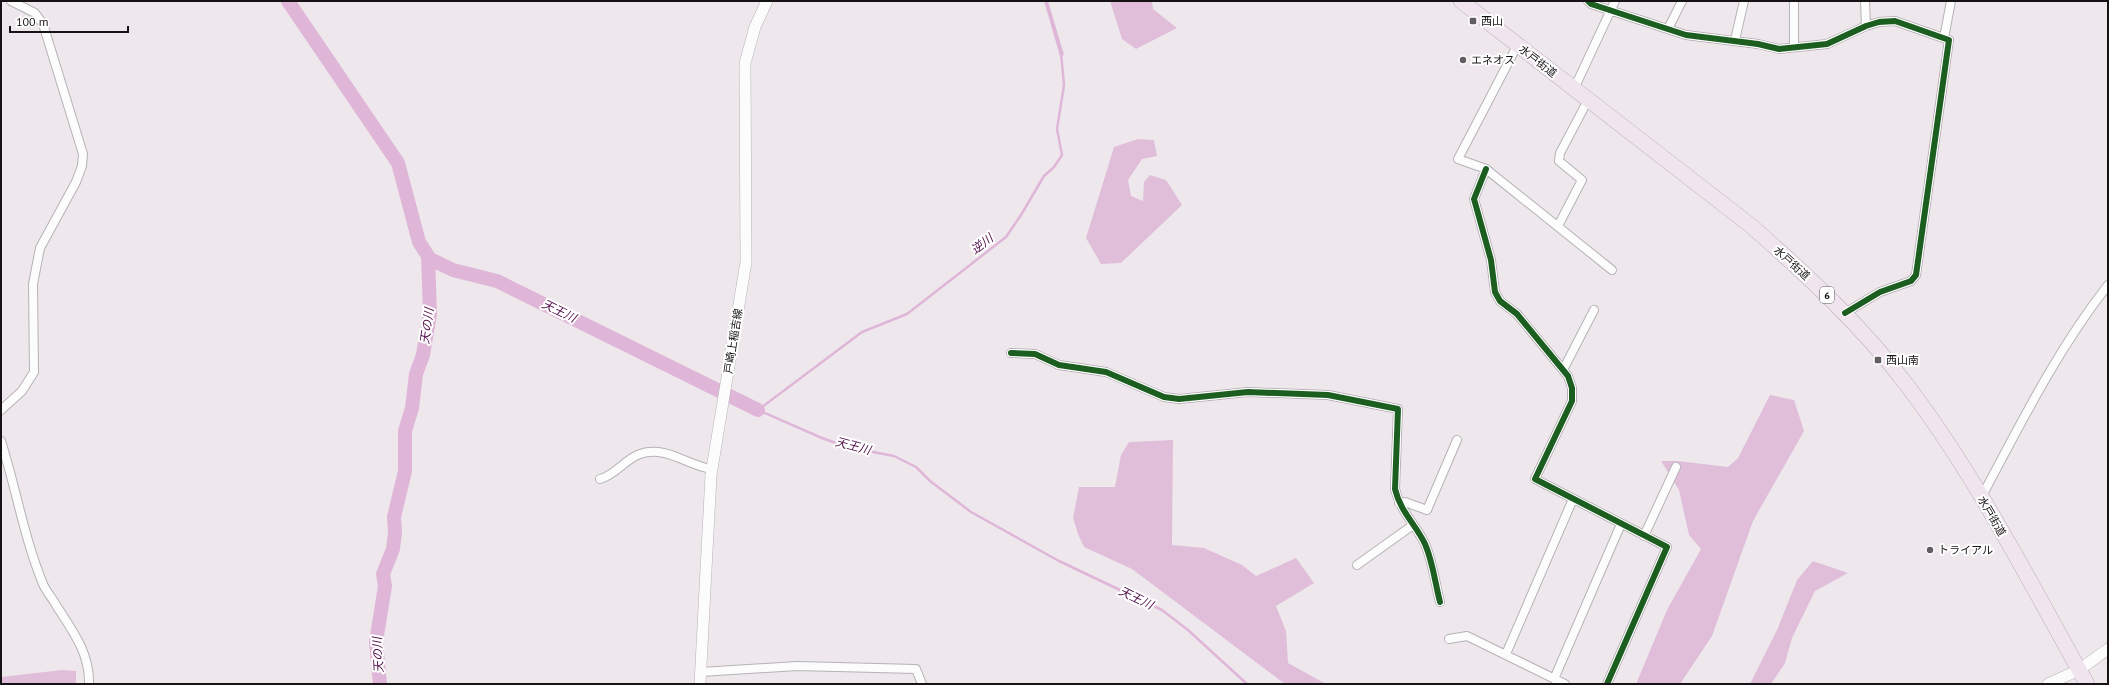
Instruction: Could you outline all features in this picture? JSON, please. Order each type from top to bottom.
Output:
[{"type":"highway","name":"水戸街道","points":[[1462,1],[1750,225],[1845,313],[1906,384],[1953,451],[2087,684]]},
{"type":"main road","name":"戸崎上稲吉線","points":[[700,684],[712,469],[746,262],[745,62],[755,27],[767,1]]},
{"type":"main road","points":[[2048,684],[2079,670],[2108,649]]},
{"type":"street","points":[[1,410],[22,391],[34,372],[33,284],[40,248],[76,182],[82,166],[83,154],[43,24],[35,13],[12,1]]},
{"type":"street","points":[[1588,1],[1590,4],[1610,11],[1694,36],[1734,40],[1779,49],[1794,46],[1826,44],[1866,26],[1895,21],[1949,40],[1941,88],[1916,275],[1911,281],[1880,292],[1845,313]]},
{"type":"street","points":[[1574,89],[1616,1]]},
{"type":"street","points":[[1668,29],[1682,1]]},
{"type":"street","points":[[1734,40],[1744,1]]},
{"type":"street","points":[[1794,1],[1794,46]]},
{"type":"street","points":[[1865,1],[1866,26]]},
{"type":"street","points":[[1944,38],[1950,1]]},
{"type":"street","points":[[1518,44],[1458,159],[1486,169],[1612,270]]},
{"type":"street","points":[[1558,226],[1582,180],[1559,161],[1560,153],[1588,100]]},
{"type":"street","points":[[1486,169],[1474,199],[1491,260],[1495,292],[1500,301],[1517,314],[1563,370],[1572,388],[1572,401],[1535,480],[1667,547],[1607,684]]},
{"type":"street","points":[[1981,498],[2041,387],[2073,334],[2108,285]]},
{"type":"street","points":[[1563,370],[1594,310]]},
{"type":"street","points":[[1011,353],[1035,354],[1059,365],[1106,372],[1164,397],[1179,399],[1248,392],[1328,395],[1398,410],[1394,473],[1395,490],[1399,503],[1424,543],[1430,558],[1440,602]]},
{"type":"street","points":[[1399,503],[1405,502],[1427,510],[1458,440]]},
{"type":"street","points":[[1,441],[30,544],[44,585],[86,656],[89,668],[89,684]]},
{"type":"street","points":[[600,479],[608,477],[635,456],[652,451],[672,455],[702,468],[712,469]]},
{"type":"street","points":[[1644,536],[1676,467]]},
{"type":"street","points":[[1506,654],[1573,499]]},
{"type":"street","points":[[1554,678],[1622,524]]},
{"type":"street","points":[[1357,565],[1413,525]]},
{"type":"street","points":[[1449,639],[1467,636],[1565,684]]},
{"type":"street","points":[[701,672],[797,666],[916,669],[922,684]]},
{"type":"shaded area","points":[[1044,1],[1048,1],[1064,55],[1060,56]]},
{"type":"shaded area","points":[[1110,1],[1152,1],[1153,9],[1177,28],[1136,49],[1122,39]]},
{"type":"shaded area","points":[[1138,139],[1154,140],[1157,156],[1142,159],[1128,180],[1131,196],[1143,201],[1144,182],[1150,175],[1166,180],[1182,205],[1121,263],[1101,264],[1086,238],[1114,147]]},
{"type":"shaded area","points":[[1770,395],[1794,400],[1804,431],[1753,521],[1712,636],[1680,684],[1636,684],[1667,610],[1701,549],[1689,535],[1679,490],[1661,461],[1678,461],[1728,467],[1738,458]]},
{"type":"shaded area","points":[[1173,440],[1172,545],[1204,548],[1242,565],[1256,576],[1296,558],[1314,583],[1276,606],[1286,631],[1288,663],[1324,683],[1331,684],[1285,684],[1132,569],[1084,547],[1073,518],[1079,487],[1115,487],[1121,455],[1129,442]]},
{"type":"shaded area","points":[[1813,561],[1848,573],[1815,591],[1792,638],[1785,663],[1771,684],[1750,684],[1777,630],[1797,580]]},
{"type":"shaded area","points":[[62,670],[76,671],[76,684],[1,684],[1,677]]},
{"type":"waterway","name":"天の川","points":[[288,1],[398,163],[419,242],[428,256],[430,314],[423,355],[416,374],[412,408],[405,431],[405,471],[394,517],[395,532],[393,549],[383,574],[385,586],[376,642],[380,684]]},
{"type":"waterway","name":"天王川","points":[[1061,53],[1064,85],[1057,129],[1062,155],[1054,167],[1044,176],[1006,237],[907,314],[862,332],[758,410],[822,438],[847,447],[894,456],[916,467],[930,481],[971,512],[1059,561],[1162,610],[1188,630],[1247,684]]},
{"type":"waterway","name":"天王川","points":[[428,258],[453,270],[497,281],[758,410]]},
{"type":"cycle path","points":[[1588,1],[1591,4],[1686,35],[1758,44],[1779,49],[1827,44],[1866,26],[1879,22],[1895,21],[1949,40],[1916,275],[1911,281],[1880,292],[1845,313]]},
{"type":"cycle path","points":[[1486,169],[1474,199],[1491,260],[1495,292],[1500,301],[1517,314],[1568,376],[1572,388],[1572,401],[1535,479],[1667,547],[1607,684]]},
{"type":"cycle path","points":[[1011,353],[1035,354],[1059,365],[1106,372],[1164,397],[1179,399],[1248,392],[1328,395],[1398,409],[1395,489],[1404,511],[1421,537],[1428,551],[1440,602]]},
{"type":"place","name":"西山","points":[[1473,21]]},
{"type":"place","name":"エネオス","points":[[1463,60]]},
{"type":"place","name":"西山南","points":[[1878,360]]},
{"type":"place","name":"トライアル","points":[[1930,550]]},
{"type":"water label","name":"逆川","points":[[982,244]]}]
